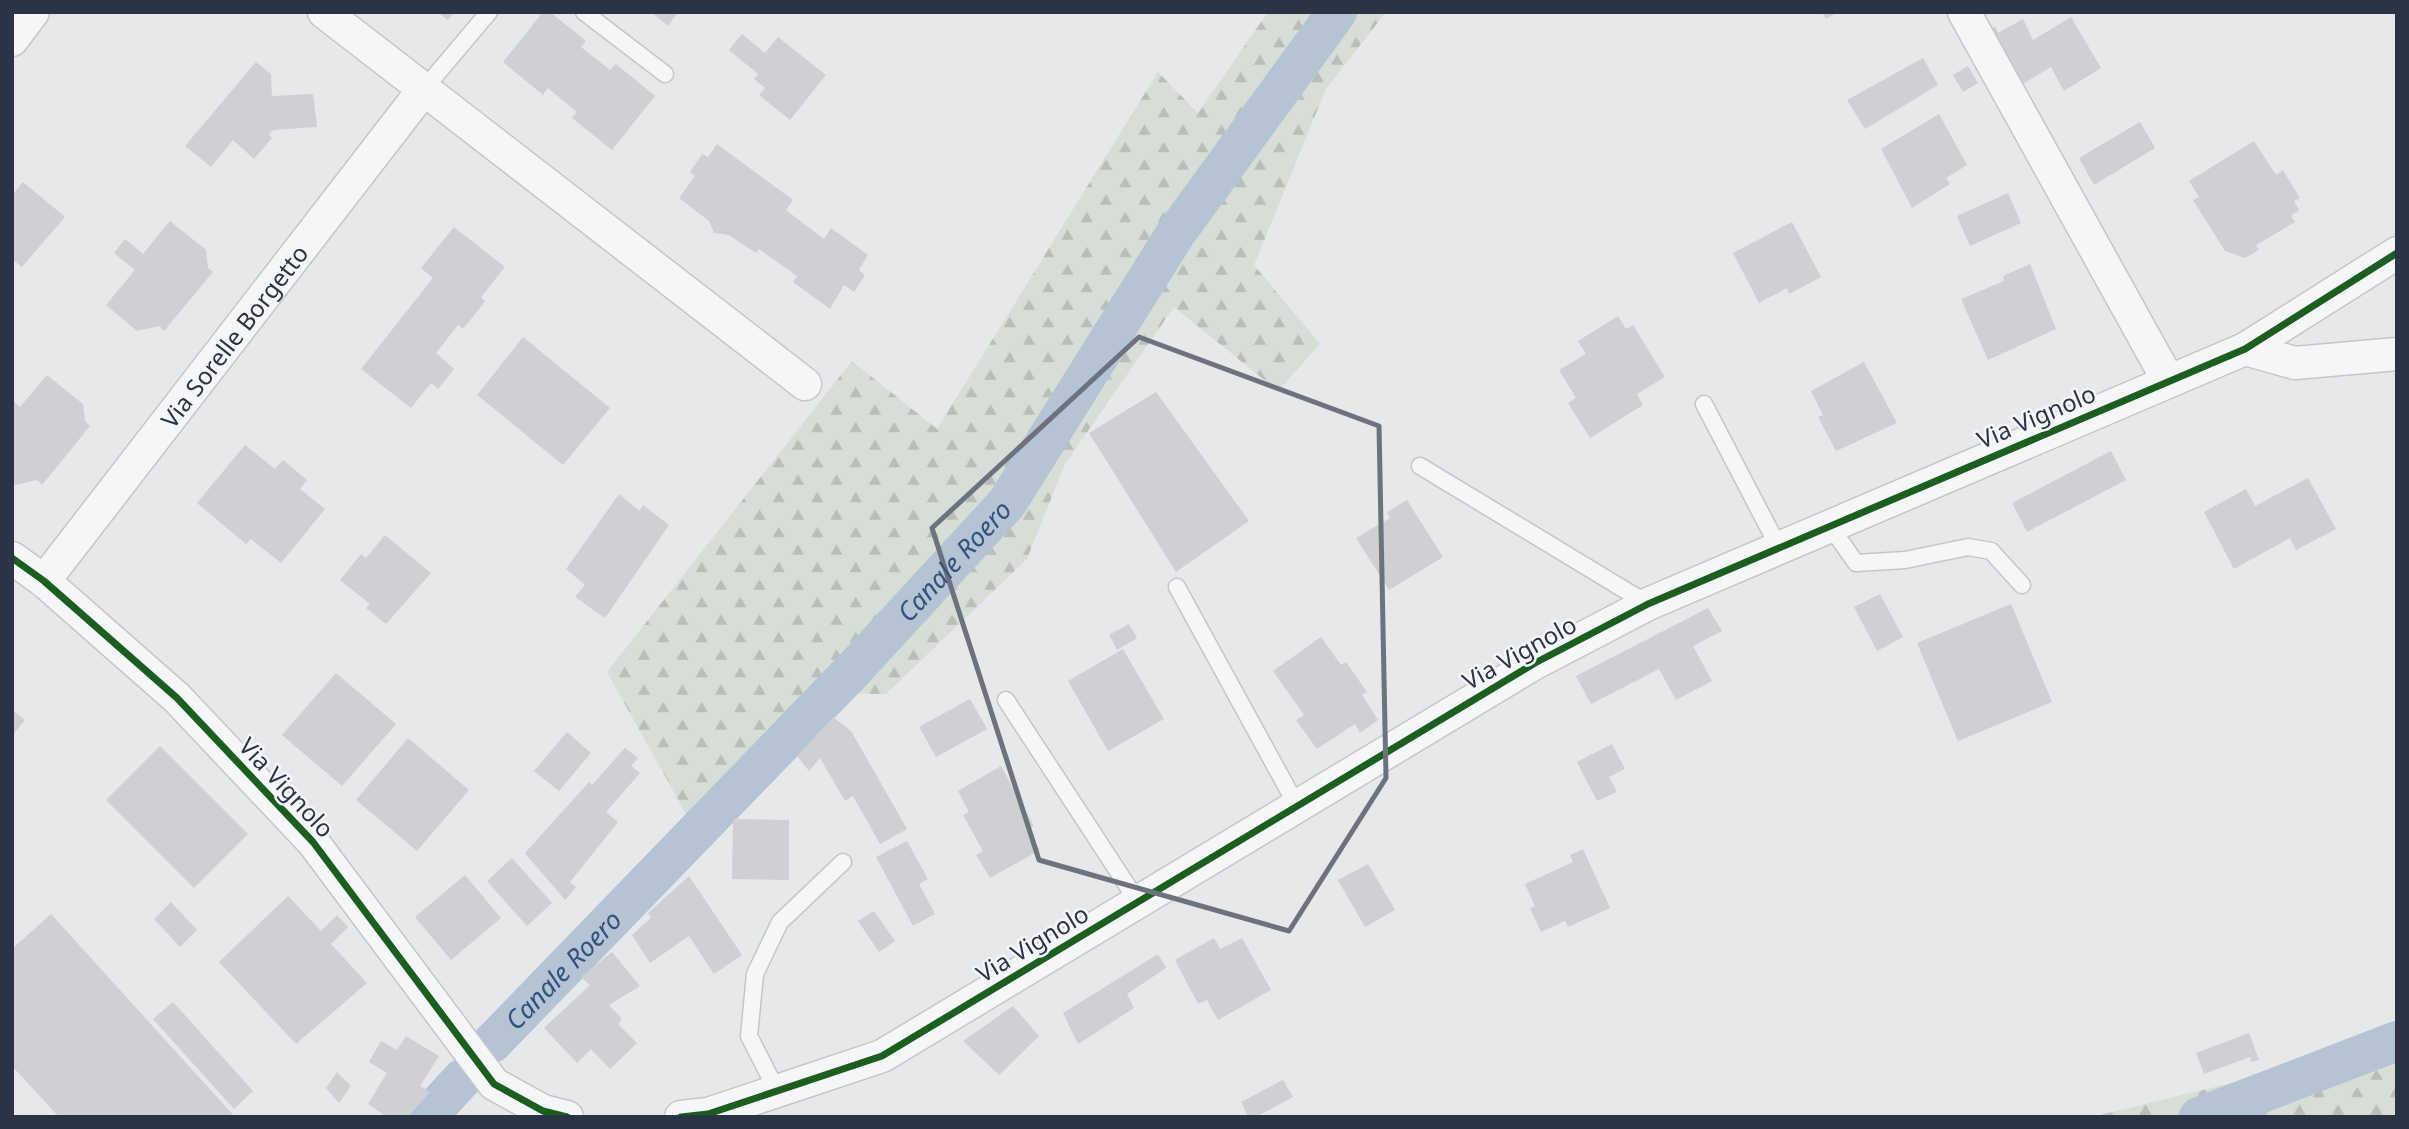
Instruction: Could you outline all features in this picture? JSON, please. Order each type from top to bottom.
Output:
[{"type":"street","points":[[12,40],[33,12]]},
{"type":"street","points":[[324,12],[805,384]]},
{"type":"street","points":[[1964,12],[2168,380]]},
{"type":"street","name":"Via Sorelle Borgetto","points":[[44,581],[424,89]]},
{"type":"street","name":"Via Vignolo","points":[[681,1117],[708,1114],[882,1056],[1535,663],[1648,604],[1779,546],[2245,349],[2397,253]]},
{"type":"street","points":[[2245,349],[2295,363],[2397,354]]},
{"type":"street","name":"Via Vignolo","points":[[12,558],[44,581],[177,698],[313,842],[494,1084],[543,1111],[567,1117]]},
{"type":"lane","points":[[424,89],[489,12]]},
{"type":"lane","points":[[584,12],[665,74]]},
{"type":"lane","points":[[1704,404],[1779,546]]},
{"type":"lane","points":[[1420,466],[1648,604]]},
{"type":"lane","points":[[1830,526],[1856,564],[1905,560],[1968,547],[1991,551],[2022,585]]},
{"type":"lane","points":[[1177,587],[1297,806]]},
{"type":"lane","points":[[1006,700],[1138,902]]},
{"type":"lane","points":[[777,1091],[749,1036],[755,974],[780,922],[843,862]]},
{"type":"highlighted area","points":[[1139,337],[1379,426],[1386,778],[1289,931],[1039,860],[932,528]]},
{"type":"green space","points":[[1268,12],[1386,12],[1326,89],[1254,265],[1320,344],[1278,391],[1174,307],[1065,464],[1027,559],[886,694],[811,693],[695,830],[607,672],[852,361],[937,429],[1158,72],[1198,113]]},
{"type":"green space","points":[[2397,1025],[2397,1117],[2092,1117],[2334,1058]]},
{"type":"building","points":[[437,12],[454,12],[448,20]]},
{"type":"building","points":[[543,12],[550,12],[586,41],[581,47],[610,70],[616,64],[655,96],[612,150],[572,118],[577,112],[548,88],[543,95],[503,62]]},
{"type":"building","points":[[651,12],[678,12],[668,26]]},
{"type":"building","points":[[1822,12],[1838,12],[1826,19]]},
{"type":"building","points":[[2071,17],[2101,68],[2064,91],[2051,67],[2016,88],[1982,34],[1995,26],[1998,33],[2023,19],[2033,40]]},
{"type":"building","points":[[742,34],[765,53],[778,37],[826,75],[790,120],[759,95],[765,88],[754,79],[758,74],[729,50]]},
{"type":"building","points":[[1923,58],[1938,85],[1865,129],[1847,100]]},
{"type":"building","points":[[256,62],[271,74],[272,96],[313,94],[317,127],[273,130],[269,135],[272,138],[254,159],[233,140],[211,167],[185,146]]},
{"type":"building","points":[[1968,66],[1978,83],[1963,92],[1953,75]]},
{"type":"building","points":[[1939,114],[1967,165],[1946,178],[1950,184],[1912,208],[1881,149]]},
{"type":"building","points":[[2140,122],[2155,148],[2094,185],[2079,158]]},
{"type":"building","points":[[2254,141],[2276,175],[2283,170],[2300,198],[2294,201],[2299,210],[2291,216],[2295,222],[2256,245],[2259,250],[2245,258],[2225,251],[2193,200],[2199,197],[2189,181]]},
{"type":"building","points":[[717,144],[793,200],[786,210],[824,239],[831,228],[868,255],[859,270],[865,275],[854,292],[844,285],[830,309],[793,282],[797,276],[759,249],[756,253],[729,235],[714,233],[709,221],[679,198],[695,176],[690,172],[702,154],[708,157]]},
{"type":"building","points":[[23,182],[65,217],[22,267],[12,259],[12,195]]},
{"type":"building","points":[[2008,193],[2021,223],[1970,246],[1957,216]]},
{"type":"building","points":[[170,221],[206,250],[208,268],[213,272],[164,331],[159,326],[137,331],[106,305],[135,270],[114,253],[125,239],[143,254]]},
{"type":"building","points":[[1792,222],[1821,277],[1789,294],[1787,288],[1759,303],[1733,253]]},
{"type":"building","points":[[454,227],[505,267],[481,297],[485,301],[476,313],[463,329],[458,325],[436,353],[454,369],[438,389],[431,383],[411,408],[361,369],[433,278],[421,268]]},
{"type":"building","points":[[2030,264],[2056,329],[1988,360],[1961,299],[2004,281],[2003,276]]},
{"type":"building","points":[[1618,316],[1626,329],[1633,325],[1665,377],[1637,394],[1643,405],[1590,438],[1568,403],[1576,398],[1559,370],[1586,354],[1578,341]]},
{"type":"building","points":[[523,337],[610,408],[563,465],[477,395]]},
{"type":"building","points":[[1864,362],[1897,423],[1836,451],[1818,417],[1823,415],[1811,391]]},
{"type":"building","points":[[47,375],[83,404],[85,421],[90,426],[42,485],[37,480],[15,485],[12,482],[12,400],[20,407]]},
{"type":"building","points":[[1156,392],[1249,521],[1176,572],[1089,433]]},
{"type":"building","points":[[245,445],[275,469],[283,460],[307,480],[300,489],[325,509],[281,563],[251,539],[246,544],[197,503]]},
{"type":"building","points":[[2111,451],[2126,480],[2027,532],[2012,503]]},
{"type":"building","points":[[2308,478],[2336,529],[2296,550],[2290,538],[2234,569],[2204,512],[2246,489],[2255,506]]},
{"type":"building","points":[[619,494],[639,511],[643,505],[669,525],[605,618],[575,597],[585,585],[566,569]]},
{"type":"building","points":[[1407,500],[1443,557],[1389,590],[1356,538],[1390,518],[1387,512]]},
{"type":"building","points":[[385,535],[431,573],[386,624],[366,608],[370,604],[340,580],[361,554],[366,558]]},
{"type":"building","points":[[1880,594],[1903,637],[1877,651],[1854,607]]},
{"type":"building","points":[[2011,604],[2052,702],[1958,741],[1917,643]]},
{"type":"building","points":[[1708,608],[1722,631],[1693,646],[1712,681],[1676,700],[1659,669],[1591,704],[1576,676]]},
{"type":"building","points":[[1129,624],[1137,638],[1117,650],[1109,635]]},
{"type":"building","points":[[1321,637],[1341,665],[1346,662],[1367,692],[1362,695],[1378,720],[1360,733],[1355,724],[1317,749],[1296,720],[1304,715],[1273,671]]},
{"type":"building","points":[[1123,649],[1164,719],[1108,751],[1068,681]]},
{"type":"building","points":[[336,673],[396,724],[342,786],[282,735]]},
{"type":"building","points":[[970,699],[987,729],[936,757],[919,727]]},
{"type":"building","points":[[12,709],[25,720],[12,736]]},
{"type":"building","points":[[833,717],[851,731],[907,829],[880,844],[853,796],[845,801],[820,758],[809,771],[797,756]]},
{"type":"building","points":[[567,732],[591,753],[559,791],[534,771]]},
{"type":"building","points":[[408,738],[469,790],[417,851],[356,800]]},
{"type":"building","points":[[1612,744],[1625,769],[1609,777],[1617,792],[1597,801],[1577,762]]},
{"type":"building","points":[[160,746],[248,834],[194,888],[106,800]]},
{"type":"building","points":[[625,748],[638,758],[631,766],[640,773],[606,812],[618,822],[570,882],[576,887],[565,900],[525,853],[589,782],[592,785]]},
{"type":"building","points":[[1001,766],[1034,826],[1028,829],[1040,850],[990,878],[976,855],[983,851],[963,815],[969,812],[958,791]]},
{"type":"building","points":[[733,819],[789,820],[789,880],[732,879]]},
{"type":"building","points":[[907,841],[928,879],[919,884],[935,914],[913,926],[876,857]]},
{"type":"building","points":[[1583,849],[1610,908],[1568,927],[1565,921],[1541,932],[1530,908],[1535,906],[1525,884],[1573,862],[1570,855]]},
{"type":"building","points":[[512,858],[552,903],[527,926],[487,881]]},
{"type":"building","points":[[1368,864],[1395,910],[1365,927],[1338,880]]},
{"type":"building","points":[[465,875],[501,918],[451,960],[415,917]]},
{"type":"building","points":[[689,876],[742,955],[714,974],[689,936],[650,963],[632,935],[651,918],[648,913]]},
{"type":"building","points":[[288,896],[321,931],[337,915],[348,927],[331,944],[367,983],[296,1044],[219,962]]},
{"type":"building","points":[[171,902],[197,930],[180,947],[154,919]]},
{"type":"building","points":[[874,911],[895,941],[879,952],[858,921]]},
{"type":"building","points":[[51,914],[235,1117],[59,1117],[12,1066],[12,949]]},
{"type":"building","points":[[1214,938],[1220,949],[1242,938],[1271,990],[1218,1020],[1207,1000],[1198,1004],[1175,960]]},
{"type":"building","points":[[612,952],[640,986],[609,1005],[622,1019],[618,1024],[637,1043],[610,1069],[591,1049],[577,1063],[544,1028],[590,985],[581,977]]},
{"type":"building","points":[[1158,954],[1166,968],[1127,994],[1134,1008],[1078,1044],[1063,1013]]},
{"type":"building","points":[[173,1002],[253,1091],[234,1109],[153,1019]]},
{"type":"building","points":[[1013,1006],[1039,1036],[999,1075],[963,1041]]},
{"type":"building","points":[[2249,1033],[2259,1060],[2252,1062],[2250,1057],[2204,1074],[2196,1053]]},
{"type":"building","points":[[406,1036],[439,1056],[420,1086],[430,1092],[408,1117],[387,1117],[368,1104],[387,1073],[369,1062],[381,1041],[397,1050]]},
{"type":"building","points":[[337,1072],[351,1086],[339,1103],[326,1088]]},
{"type":"building","points":[[1283,1080],[1293,1097],[1256,1117],[1248,1117],[1241,1102]]},
{"type":"waterway","name":"Canale Roero","points":[[492,1043],[854,669],[1007,503],[1176,233],[1337,12]]},
{"type":"waterway","points":[[2199,1117],[2397,1041]]},
{"type":"waterway","name":"Canale Roero","points":[[427,1117],[462,1079]]},
{"type":"cycle path","points":[[681,1117],[708,1114],[882,1056],[1535,663],[1648,604],[2245,349],[2397,253]]},
{"type":"cycle path","points":[[12,558],[44,581],[177,698],[313,842],[494,1084],[543,1111],[567,1117]]}]
